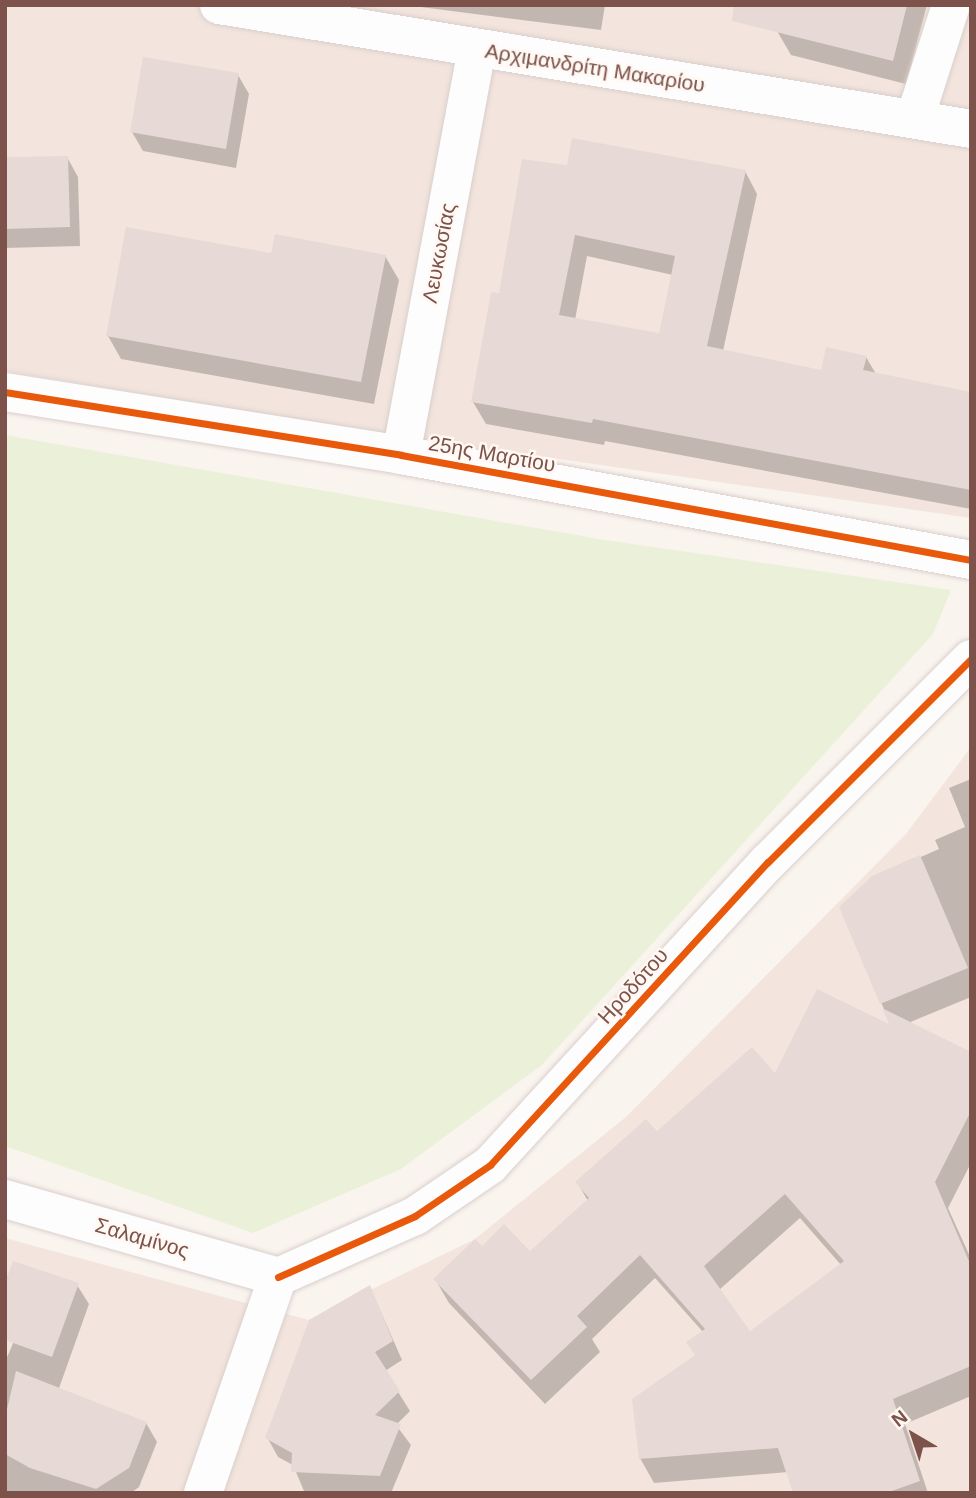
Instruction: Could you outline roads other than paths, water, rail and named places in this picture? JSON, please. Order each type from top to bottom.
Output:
[{"type":"street","name":"Αρχιμανδρίτη Μακαρίου","points":[[219,5],[477,50],[971,129]]},
{"type":"street","points":[[915,118],[951,5]]},
{"type":"street","name":"Λευκωσίας","points":[[401,455],[477,50]]},
{"type":"street","name":"25ης Μαρτίου","points":[[5,393],[401,455],[971,560]]},
{"type":"street","name":"Ηροδότου","points":[[278,1277],[415,1216],[490,1165],[536,1120],[768,862],[971,659]]},
{"type":"street","name":"Σαλαμίνος","points":[[5,1199],[278,1277]]},
{"type":"street","points":[[203,1493],[278,1277]]}]
